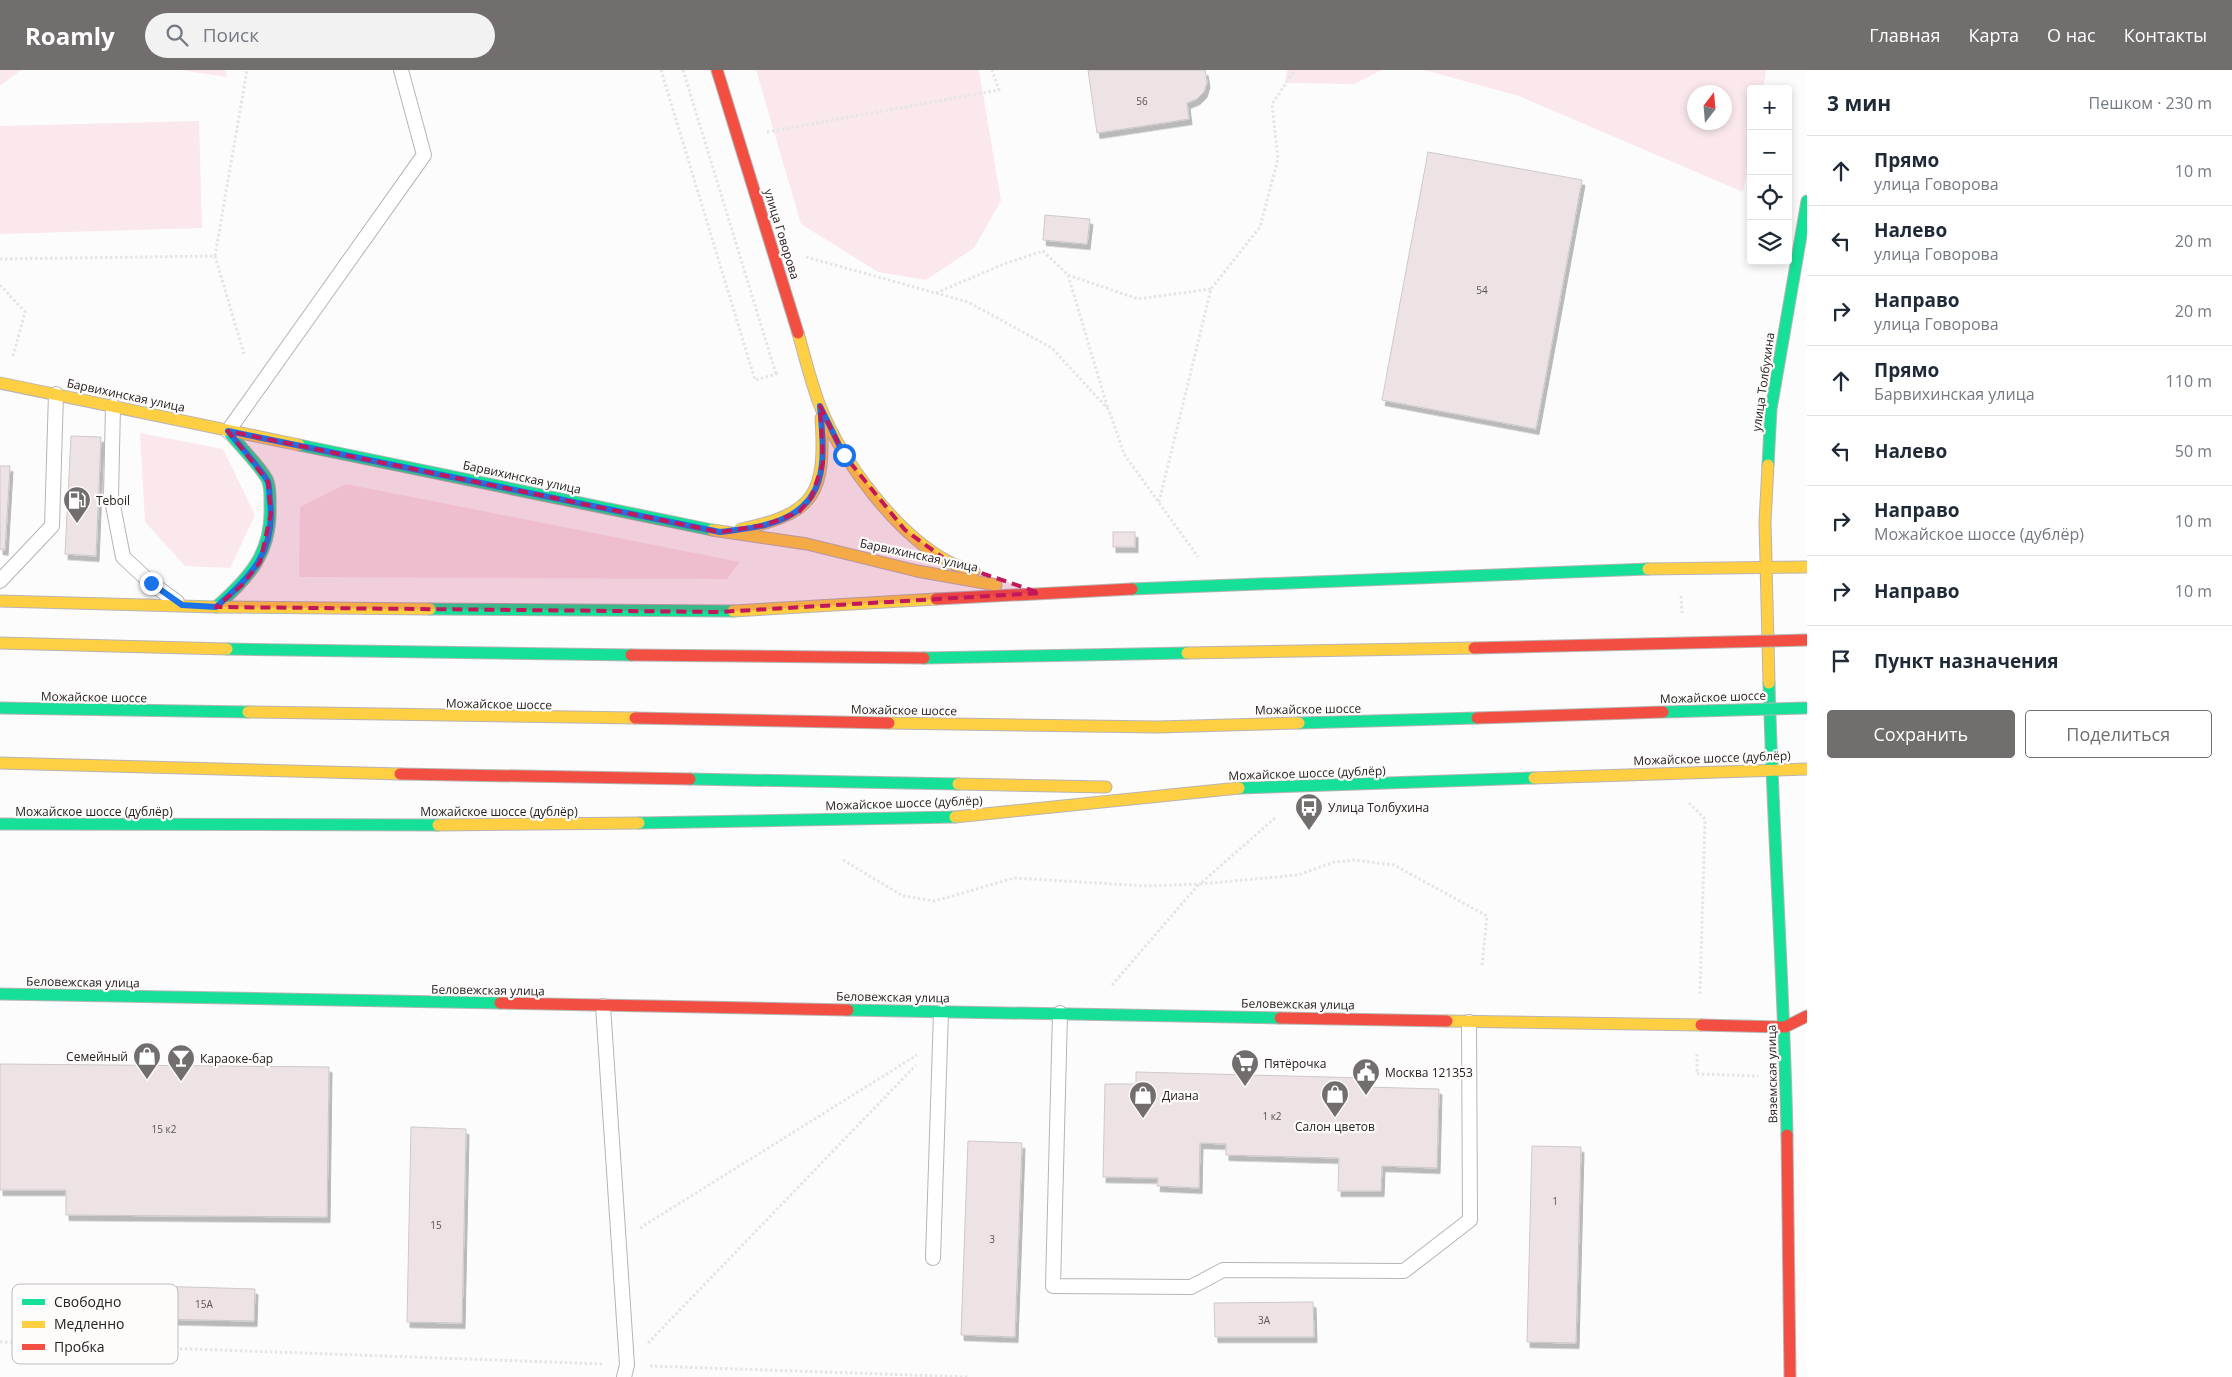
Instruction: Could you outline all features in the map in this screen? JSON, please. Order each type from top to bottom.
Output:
[{"type":"main road","name":"улица Говорова","points":[[717,70],[820,406],[844,455],[874,496],[905,530],[949,562],[1040,593]]},
{"type":"main road","name":"улица Толбухина","points":[[1771,770],[1765,568],[1766,478],[1771,409],[1807,200]]},
{"type":"main road","name":"Барвихинская улица","points":[[3,384],[720,532],[807,544],[917,571],[1040,593]]},
{"type":"main road","name":"улица Говорова","points":[[720,532],[765,525],[798,512],[811,498],[818,487],[822,463],[820,406]]},
{"type":"main road","points":[[216,607],[242,585],[260,562],[268,538],[271,513],[268,482],[228,431]]},
{"type":"main road","points":[[0,601],[216,607],[719,612],[1040,593],[1681,568],[1807,567]]},
{"type":"main road","points":[[0,643],[171,648],[873,659],[1807,640]]},
{"type":"main road","name":"Можайское шоссе","points":[[0,708],[143,712],[1158,726],[1807,708]]},
{"type":"main road","points":[[10,720],[143,712]]},
{"type":"main road","points":[[0,763],[284,772],[1216,789]]},
{"type":"main road","name":"Можайское шоссе (дублёр)","points":[[0,824],[535,825],[973,816],[1216,789],[1807,769]]},
{"type":"main road","name":"Вяземская улица","points":[[1771,770],[1785,1027],[1790,1377]]},
{"type":"main road","name":"Беловежская улица","points":[[0,994],[1785,1027]]},
{"type":"main road","points":[[1785,1027],[1807,1016]]},
{"type":"lane","points":[[228,431],[424,155],[401,70]]},
{"type":"lane","points":[[0,581],[52,526],[56,394]]},
{"type":"lane","points":[[113,406],[111,495],[123,557],[151,583],[182,605]]},
{"type":"lane","points":[[603,1006],[620,1240],[625,1371]]},
{"type":"lane","points":[[933,1258],[941,1012]]},
{"type":"lane","points":[[1060,1014],[1053,1286],[1191,1287],[1223,1270],[1404,1271],[1470,1220],[1469,1022]]},
{"type":"path","points":[[244,354],[215,256],[247,70]]},
{"type":"path","points":[[661,70],[755,380],[788,371]]},
{"type":"path","points":[[683,70],[776,374]]},
{"type":"path","points":[[764,133],[999,90],[992,70]]},
{"type":"path","points":[[1159,503],[1211,290],[1260,227],[1278,159],[1272,104],[1296,70]]},
{"type":"path","points":[[936,293],[1004,264],[1043,251],[1068,275],[1138,298],[1211,290]]},
{"type":"path","points":[[801,255],[968,302],[1052,348],[1109,410]]},
{"type":"path","points":[[0,259],[215,256]]},
{"type":"path","points":[[1068,275],[1124,454],[1201,562]]},
{"type":"path","points":[[0,285],[25,312],[3,384]]},
{"type":"path","points":[[1687,800],[1705,819],[1697,1074],[1785,1077]]},
{"type":"path","points":[[1087,1014],[1200,884],[1275,818]]},
{"type":"path","points":[[843,860],[903,896],[935,901],[1014,878],[1148,886],[1200,884],[1298,875],[1334,862],[1354,860],[1394,865],[1487,916],[1482,964]]},
{"type":"path","points":[[620,1240],[940,1041]]},
{"type":"path","points":[[625,1371],[940,1041]]},
{"type":"path","points":[[178,1350],[625,1371],[970,1377]]},
{"type":"highlighted area","points":[[820,406],[844,455],[905,530],[949,562],[1040,593],[719,612],[216,607],[242,585],[260,562],[271,513],[268,482],[228,431],[720,532],[765,525],[799,512],[811,498],[823,463]]},
{"type":"shaded area","points":[[0,70],[21,70],[0,86]]},
{"type":"shaded area","points":[[180,70],[225,70],[227,77]]},
{"type":"shaded area","points":[[756,70],[979,70],[1001,201],[974,248],[926,280],[878,272],[801,224]]},
{"type":"shaded area","points":[[1287,70],[1382,70],[1354,84],[1285,83]]},
{"type":"shaded area","points":[[1424,70],[1766,70],[1764,85],[1747,85],[1747,172],[1743,192],[1519,96]]},
{"type":"shaded area","points":[[199,121],[202,228],[0,234],[0,126]]},
{"type":"shaded area","points":[[140,433],[223,449],[255,515],[230,568],[185,566],[145,522]]},
{"type":"shaded area","points":[[346,484],[740,562],[727,579],[299,577],[300,507]]},
{"type":"building","points":[[1088,70],[1205,70],[1207,82],[1204,92],[1197,99],[1187,103],[1189,119],[1097,133]]},
{"type":"building","points":[[1428,152],[1582,180],[1536,429],[1382,400]]},
{"type":"building","points":[[1045,215],[1090,219],[1087,244],[1043,240]]},
{"type":"building","points":[[71,436],[101,437],[96,556],[65,554]]},
{"type":"building","points":[[0,466],[10,466],[5,550],[0,549]]},
{"type":"building","points":[[1113,532],[1135,532],[1135,547],[1113,547]]},
{"type":"building","points":[[0,1064],[329,1067],[327,1217],[66,1215],[66,1190],[0,1190]]},
{"type":"building","points":[[1136,1072],[1366,1078],[1366,1087],[1439,1089],[1437,1168],[1382,1166],[1381,1191],[1338,1191],[1339,1158],[1226,1155],[1226,1144],[1200,1143],[1199,1188],[1157,1186],[1158,1178],[1103,1177],[1105,1084],[1136,1084]]},
{"type":"building","points":[[411,1127],[466,1129],[462,1323],[407,1322]]},
{"type":"building","points":[[968,1141],[1022,1143],[1015,1337],[961,1335]]},
{"type":"building","points":[[1532,1146],[1581,1147],[1576,1343],[1527,1342]]},
{"type":"building","points":[[178,1287],[255,1289],[254,1321],[178,1319]]},
{"type":"building","points":[[1313,1302],[1314,1337],[1215,1337],[1214,1303]]},
{"type":"traffic: fast","points":[[1768,465],[1771,409],[1807,201]]},
{"type":"traffic: fast","points":[[216,607],[239,586],[256,563],[267,538],[270,523],[270,492],[267,479],[228,431]]},
{"type":"traffic: fast","points":[[299,445],[712,530]]},
{"type":"traffic: fast","points":[[1132,589],[1648,569]]},
{"type":"traffic: fast","points":[[430,609],[733,611]]},
{"type":"traffic: fast","points":[[227,649],[631,655]]},
{"type":"traffic: fast","points":[[924,658],[1187,653]]},
{"type":"traffic: fast","points":[[1769,683],[1787,1135]]},
{"type":"traffic: fast","points":[[0,708],[248,712]]},
{"type":"traffic: fast","points":[[1663,712],[1807,708]]},
{"type":"traffic: fast","points":[[1299,723],[1477,718]]},
{"type":"traffic: fast","points":[[1239,788],[1534,778]]},
{"type":"traffic: fast","points":[[690,779],[958,784]]},
{"type":"traffic: fast","points":[[639,823],[955,817]]},
{"type":"traffic: fast","points":[[0,824],[438,825]]},
{"type":"traffic: fast","points":[[0,994],[500,1003]]},
{"type":"traffic: fast","points":[[848,1010],[1280,1018]]},
{"type":"traffic: slow","points":[[798,333],[820,406],[842,450],[873,494],[891,515],[929,550],[949,562],[974,571]]},
{"type":"traffic: slow","points":[[0,383],[299,445]]},
{"type":"traffic: slow","points":[[741,529],[786,516],[801,507],[811,496],[818,482],[821,464],[821,418]]},
{"type":"traffic: slow","points":[[1768,465],[1765,522],[1769,683]]},
{"type":"traffic: slow","points":[[712,530],[807,544],[917,571],[996,585]]},
{"type":"traffic: slow","points":[[1648,569],[1807,567]]},
{"type":"traffic: slow","points":[[733,611],[936,599]]},
{"type":"traffic: slow","points":[[0,601],[216,607],[430,609]]},
{"type":"traffic: slow","points":[[0,643],[227,649]]},
{"type":"traffic: slow","points":[[1187,653],[1474,648]]},
{"type":"traffic: slow","points":[[248,712],[635,718]]},
{"type":"traffic: slow","points":[[889,723],[1158,727],[1299,723]]},
{"type":"traffic: slow","points":[[0,763],[400,774]]},
{"type":"traffic: slow","points":[[1534,778],[1807,769]]},
{"type":"traffic: slow","points":[[958,784],[1106,787]]},
{"type":"traffic: slow","points":[[955,817],[1239,788]]},
{"type":"traffic: slow","points":[[438,825],[639,823]]},
{"type":"traffic: slow","points":[[1447,1021],[1701,1025]]},
{"type":"traffic: jam","points":[[717,70],[798,333]]},
{"type":"traffic: jam","points":[[936,599],[1132,589]]},
{"type":"traffic: jam","points":[[1474,648],[1807,640]]},
{"type":"traffic: jam","points":[[631,655],[924,658]]},
{"type":"traffic: jam","points":[[1477,718],[1663,712]]},
{"type":"traffic: jam","points":[[635,718],[889,723]]},
{"type":"traffic: jam","points":[[400,774],[690,779]]},
{"type":"traffic: jam","points":[[500,1003],[848,1010]]},
{"type":"traffic: jam","points":[[1701,1025],[1785,1027],[1807,1016]]},
{"type":"traffic: jam","points":[[1280,1018],[1447,1021]]},
{"type":"traffic: jam","points":[[1787,1135],[1790,1377]]},
{"type":"place","name":"Teboil","points":[[77,524]]},
{"type":"place","name":"Улица Толбухина","points":[[1309,831]]},
{"type":"place","name":"Семейный","points":[[147,1080]]},
{"type":"place","name":"Караоке-бар","points":[[181,1082]]},
{"type":"place","name":"Пятёрочка","points":[[1245,1087]]},
{"type":"place","name":"Москва 121353","points":[[1366,1096]]},
{"type":"place","name":"Салон цветов","points":[[1335,1118]]},
{"type":"place","name":"Диана","points":[[1143,1119]]},
{"type":"route","points":[[151,583],[182,605],[216,607],[242,585],[260,562],[268,538],[271,513],[268,482],[228,431],[720,532],[765,525],[798,512],[811,498],[818,487],[822,463],[823,436],[820,406],[844,455]]}]
